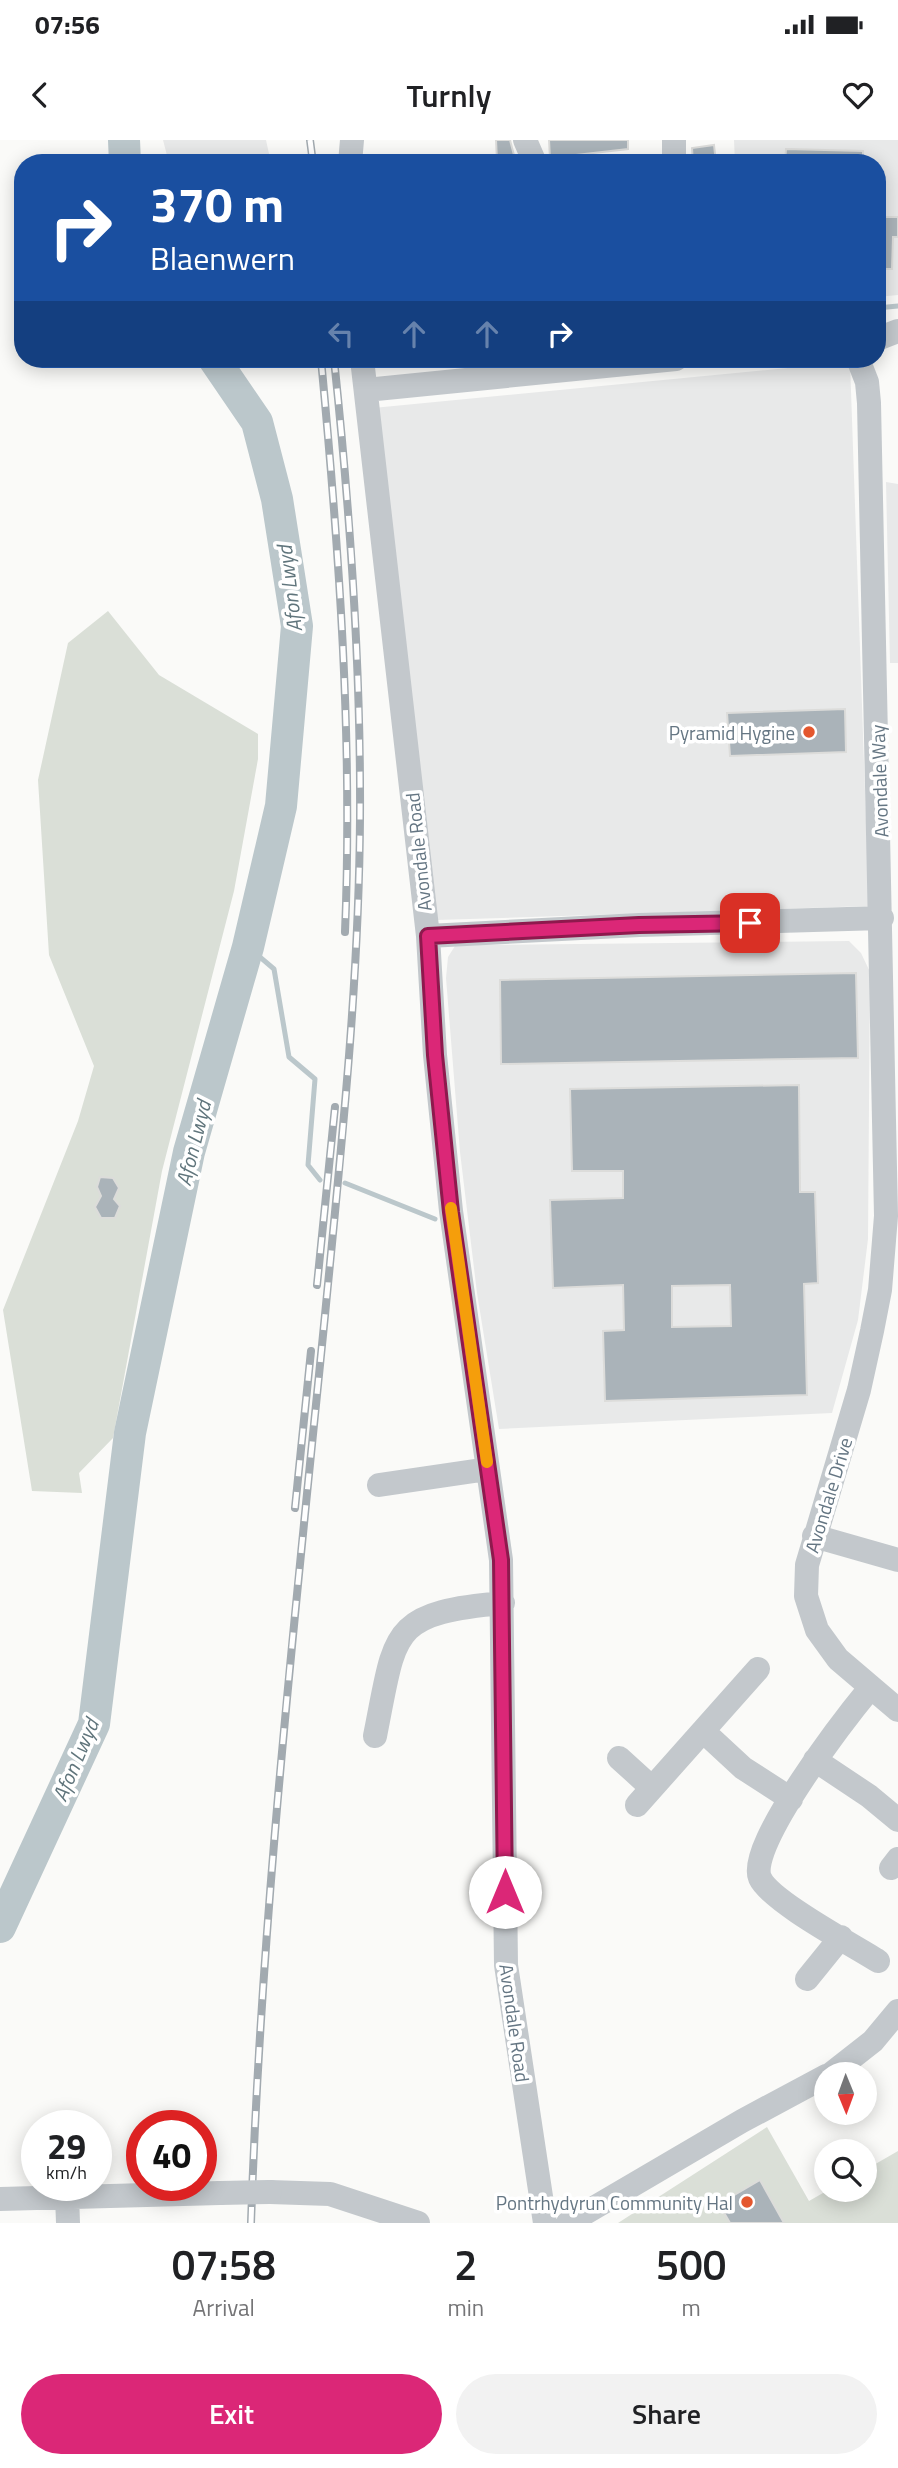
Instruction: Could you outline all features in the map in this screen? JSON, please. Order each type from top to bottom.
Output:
[{"type":"street","name":"Avondale Road","points":[[363,368],[428,936],[435,1055],[451,1212],[499,1543],[503,1603],[506,1965],[545,2223]]},
{"type":"street","points":[[366,390],[586,368]]},
{"type":"street","name":"Avondale Way","points":[[862,368],[867,382],[869,403],[888,1187],[881,1277],[872,1331]]},
{"type":"street","points":[[428,936],[639,925],[882,918]]},
{"type":"street","name":"Avondale Drive","points":[[872,1331],[857,1397],[814,1536],[807,1565],[806,1595],[817,1630],[838,1660],[898,1710]]},
{"type":"street","points":[[379,1485],[488,1469]]},
{"type":"street","points":[[814,1536],[898,1560]]},
{"type":"street","points":[[375,1736],[391,1656],[404,1631],[436,1611],[503,1603]]},
{"type":"street","points":[[619,1758],[644,1797],[758,1669]]},
{"type":"street","points":[[871,1687],[815,1760],[790,1799],[762,1848],[757,1869],[768,1890],[878,1961]]},
{"type":"street","points":[[703,1731],[743,1768],[790,1799]]},
{"type":"street","points":[[815,1760],[869,1796],[898,1820]]},
{"type":"street","points":[[807,1979],[841,1937]]},
{"type":"street","points":[[846,2062],[873,2041],[898,2011]]},
{"type":"street","points":[[568,2223],[742,2121],[814,2082]]},
{"type":"street","points":[[112,2194],[270,2192],[330,2194],[418,2223]]},
{"type":"street","points":[[0,2199],[21,2198]]},
{"type":"street","points":[[67,2201],[68,2223]]},
{"type":"shaded area","points":[[163,140],[266,140],[269,154],[167,154]]},
{"type":"shaded area","points":[[734,140],[898,140],[898,295],[886,296],[886,154],[735,154]]},
{"type":"shaded area","points":[[788,368],[850,368],[869,906],[437,920],[373,408]]},
{"type":"shaded area","points":[[886,482],[898,484],[898,663],[890,663]]},
{"type":"shaded area","points":[[108,611],[159,675],[258,734],[258,759],[234,891],[162,1171],[113,1438],[79,1473],[82,1493],[32,1491],[3,1310],[78,1121],[94,1066],[49,955],[38,780],[68,643]]},
{"type":"shaded area","points":[[849,941],[861,953],[870,972],[868,1239],[858,1320],[832,1413],[499,1429],[477,1293],[460,1152],[446,978],[448,957],[455,946]]},
{"type":"shaded area","points":[[767,2127],[809,2201],[814,2198],[814,2202],[877,2202],[877,2163],[898,2151],[898,2223],[618,2223]]},
{"type":"building","points":[[496,140],[510,140],[514,154],[497,154]]},
{"type":"building","points":[[549,140],[628,140],[628,149],[585,154],[550,154]]},
{"type":"building","points":[[714,145],[715,154],[692,154],[692,148]]},
{"type":"building","points":[[786,149],[863,151],[863,154],[786,154]]},
{"type":"building","points":[[886,217],[898,217],[898,237],[893,237],[892,269],[886,269]]},
{"type":"building","name":"Pyramid Hygine","points":[[845,709],[846,752],[730,756],[727,713]]},
{"type":"building","points":[[856,973],[858,1058],[501,1064],[500,980]]},
{"type":"building","points":[[799,1085],[800,1192],[815,1192],[818,1283],[804,1284],[807,1395],[605,1401],[603,1331],[624,1330],[623,1285],[553,1288],[550,1200],[623,1198],[623,1171],[572,1171],[570,1089]],"holes":[[[730,1285],[731,1326],[672,1327],[672,1286]]]},
{"type":"building","points":[[100,1177],[113,1178],[119,1188],[114,1199],[120,1206],[115,1218],[101,1218],[95,1207],[101,1196],[97,1187]]},
{"type":"building","name":"Pontrhydyrun Community Hal","points":[[760,2180],[784,2223],[730,2223],[719,2204]]},
{"type":"waterway","name":"Afon Lwyd","points":[[124,140],[125,154]]},
{"type":"waterway","points":[[886,307],[898,306]]},
{"type":"waterway","name":"Afon Lwyd","points":[[0,1927],[94,1724],[130,1433],[189,1152],[248,947],[281,806],[297,626],[277,499],[257,422],[220,368]]},
{"type":"waterway","points":[[248,947],[274,969],[289,1057],[315,1079],[308,1165],[320,1180]]},
{"type":"waterway","points":[[345,1183],[435,1219]]},
{"type":"railway","points":[[310,140],[312,154]]},
{"type":"railway","points":[[322,368],[346,717],[345,932]]},
{"type":"railway","points":[[251,2223],[271,1882],[343,1129],[359,880],[360,761],[356,646],[350,531],[335,368]]},
{"type":"railway","points":[[317,1285],[335,1107]]},
{"type":"railway","points":[[295,1508],[311,1351]]},
{"type":"slow traffic","points":[[451,1208],[487,1462]]},
{"type":"place","name":"Pyramid Hygine","points":[[809,732]]},
{"type":"place","name":"Pontrhydyrun Community Hal","points":[[747,2202]]},
{"type":"route","points":[[505,1892],[501,1560],[451,1212],[435,1055],[428,936],[639,925],[750,923]]}]
